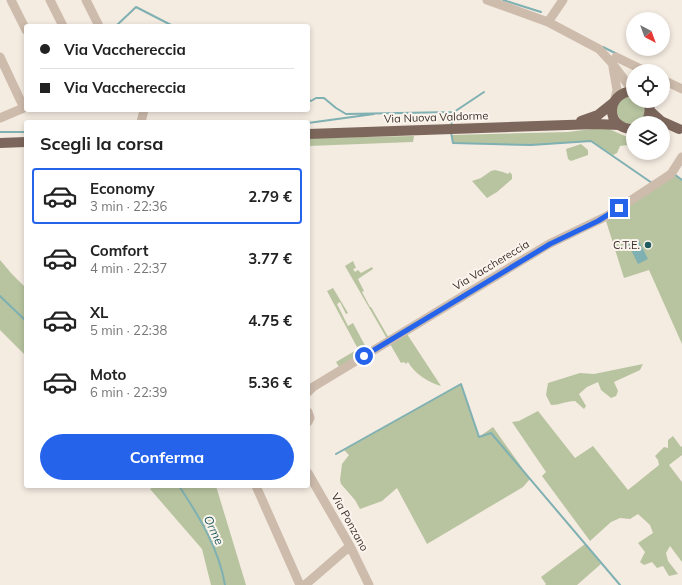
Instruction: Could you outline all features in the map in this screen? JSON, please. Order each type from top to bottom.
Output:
[{"type":"main road","name":"Via Nuova Valdorme","points":[[566,125],[587,120],[598,115],[620,94],[626,91]]},
{"type":"main road","points":[[614,101],[612,113],[619,125]]},
{"type":"main road","points":[[652,108],[661,121],[680,130]]},
{"type":"main road","name":"Via Nuova Valdorme","points":[[310,134],[596,124],[619,125],[626,128]]},
{"type":"main road","points":[[670,129],[680,130]]},
{"type":"main road","points":[[0,142],[24,142]]},
{"type":"street","points":[[11,0],[24,26]]},
{"type":"street","points":[[50,0],[62,24]]},
{"type":"street","points":[[86,0],[98,24]]},
{"type":"street","points":[[487,0],[548,22],[599,49],[614,60],[626,64]]},
{"type":"street","points":[[548,22],[563,0]]},
{"type":"street","points":[[0,57],[24,105]]},
{"type":"street","points":[[614,60],[626,80]]},
{"type":"street","points":[[614,60],[616,79],[614,101]]},
{"type":"street","points":[[670,84],[682,89]]},
{"type":"street","points":[[0,118],[24,107]]},
{"type":"street","name":"Via Vacchereccia","points":[[310,390],[550,244],[606,216],[671,174],[682,157]]},
{"type":"street","name":"Via Ponzano","points":[[310,476],[350,546],[369,585]]},
{"type":"street","points":[[257,488],[300,585]]},
{"type":"street","points":[[305,585],[350,546]]},
{"type":"green space","points":[[626,97],[626,108],[646,108],[644,116],[626,116],[626,123],[622,122],[617,108],[620,100]]},
{"type":"green space","points":[[591,129],[609,129],[626,136],[626,145],[620,146],[617,153],[613,155],[591,141],[531,145],[453,143],[451,135],[568,132]]},
{"type":"green space","points":[[414,136],[413,142],[310,146],[310,138]]},
{"type":"green space","points":[[581,144],[588,150],[588,155],[571,161],[568,159],[566,149]]},
{"type":"green space","points":[[495,170],[508,174],[510,172],[512,179],[497,192],[487,198],[472,181]]},
{"type":"green space","name":"C.T.E.","points":[[674,174],[682,180],[682,344],[649,270],[624,278],[606,221]]},
{"type":"green space","points":[[0,260],[24,286],[24,354],[0,330]]},
{"type":"green space","points":[[353,261],[356,268],[353,269],[355,272],[358,270],[361,273],[372,267],[373,269],[358,279],[364,291],[362,292],[390,340],[405,331],[441,386],[422,377],[408,362],[406,364],[404,362],[401,363],[345,266]]},
{"type":"green space","points":[[333,288],[348,313],[346,314],[340,302],[337,304],[348,326],[353,323],[369,353],[341,370],[336,362],[358,349],[327,291]]},
{"type":"green space","points":[[643,364],[640,370],[614,382],[618,391],[616,396],[611,398],[601,390],[598,382],[587,387],[579,394],[586,406],[584,409],[575,401],[551,405],[546,395],[548,383],[580,373],[594,374]]},
{"type":"green space","points":[[461,384],[479,437],[493,427],[530,479],[523,487],[427,544],[397,488],[382,501],[360,509],[355,500],[341,484],[342,464],[349,455],[344,450]]},
{"type":"green space","points":[[538,411],[575,458],[593,446],[628,490],[659,465],[655,456],[664,447],[668,448],[668,440],[673,436],[681,447],[682,446],[682,455],[669,465],[682,482],[682,562],[670,546],[666,553],[668,561],[678,574],[669,576],[663,566],[657,568],[652,562],[644,565],[640,562],[645,552],[638,543],[653,533],[650,525],[638,514],[630,519],[620,518],[611,522],[590,541],[542,476],[546,472],[512,422],[519,421]]},
{"type":"green space","points":[[217,488],[246,585],[211,585],[202,549],[150,489]]},
{"type":"green space","points":[[585,544],[601,564],[577,585],[545,585],[546,584],[541,577]]},
{"type":"water","points":[[638,239],[648,259],[638,264],[628,244]]},
{"type":"waterway","points":[[503,0],[541,12]]},
{"type":"waterway","points":[[118,24],[136,7],[169,24]]},
{"type":"waterway","points":[[603,47],[617,54]]},
{"type":"waterway","points":[[310,100],[316,98],[324,98],[346,114],[454,112],[484,92]]},
{"type":"waterway","points":[[451,126],[454,112]]},
{"type":"waterway","points":[[310,123],[374,114]]},
{"type":"waterway","points":[[0,132],[24,132]]},
{"type":"waterway","points":[[451,132],[453,143],[531,145],[591,141],[652,183]]},
{"type":"waterway","points":[[674,174],[682,180]]},
{"type":"waterway","name":"Orme","points":[[0,296],[24,319]]},
{"type":"waterway","points":[[336,454],[461,384],[479,437],[491,433],[620,585]]},
{"type":"waterway","name":"Orme","points":[[180,488],[201,521],[213,546],[225,585]]},
{"type":"place","name":"C.T.E.","points":[[648,245]]},
{"type":"route","points":[[364,356],[538,250],[572,232],[598,221],[619,208]]}]
